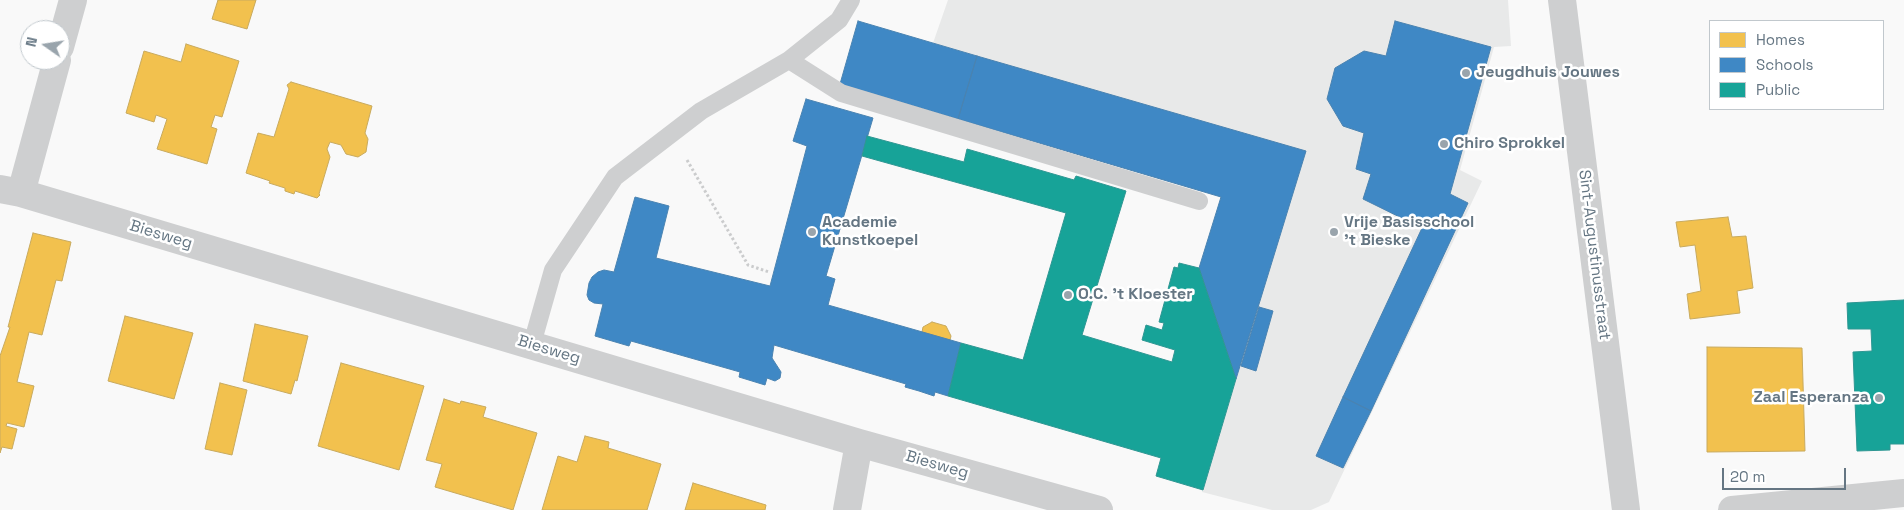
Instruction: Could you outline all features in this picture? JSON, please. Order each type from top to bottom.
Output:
[{"type":"street","points":[[68,20],[73,0]]},
{"type":"street","name":"Sint-Augustinusstraat","points":[[1562,0],[1626,510]]},
{"type":"street","points":[[11,191],[53,70]]},
{"type":"street","name":"Biesweg","points":[[11,191],[532,344],[859,443],[1099,510]]},
{"type":"street","points":[[847,510],[859,443]]},
{"type":"street","points":[[1732,510],[1904,493]]},
{"type":"lane","points":[[532,344],[553,270],[615,177],[701,111],[789,60],[839,20],[851,0]]},
{"type":"lane","points":[[789,60],[841,94],[1199,201]]},
{"type":"path","points":[[672,134],[748,265],[768,272]]},
{"type":"shaded area","name":"Vrije Basisschool 't Bieske","points":[[948,0],[1508,0],[1511,46],[1494,47],[1460,170],[1482,181],[1329,502],[1311,510],[1272,510],[1202,492],[1236,379],[1199,268],[1221,197],[958,119],[977,56],[933,43]]},
{"type":"building: Homes","points":[[218,0],[256,0],[247,29],[212,19]]},
{"type":"building: Homes","points":[[186,44],[239,61],[222,117],[215,115],[211,127],[217,129],[207,164],[157,149],[167,119],[156,115],[154,122],[126,113],[144,51],[181,62]]},
{"type":"building: Homes","points":[[291,82],[372,106],[365,133],[368,139],[366,152],[358,157],[346,154],[341,145],[330,142],[327,149],[330,157],[320,195],[317,198],[295,191],[294,194],[285,191],[285,188],[269,183],[270,181],[246,173],[258,133],[274,137],[289,89],[287,85]]},
{"type":"building: Homes","points":[[1728,217],[1732,237],[1746,236],[1753,288],[1737,291],[1740,313],[1690,319],[1687,294],[1701,291],[1695,245],[1680,247],[1676,222]]},
{"type":"building: Homes","points":[[33,233],[71,242],[62,281],[56,280],[42,335],[29,332],[17,382],[34,386],[24,427],[7,423],[6,426],[17,429],[12,449],[2,447],[0,453],[0,356],[10,327],[8,327]]},
{"type":"building: Homes","points":[[125,316],[193,333],[174,399],[108,381]]},
{"type":"building: Homes","points":[[932,322],[946,326],[951,336],[950,340],[922,332],[923,327]]},
{"type":"building: Homes","points":[[255,324],[308,336],[297,381],[295,380],[291,394],[243,381]]},
{"type":"building: Homes","points":[[1707,347],[1802,348],[1805,451],[1707,452]]},
{"type":"building: Homes","points":[[341,363],[424,386],[399,470],[318,446]]},
{"type":"building: Homes","points":[[220,383],[247,390],[232,455],[205,449]]},
{"type":"building: Homes","points":[[444,399],[460,404],[461,401],[486,407],[483,417],[537,433],[513,510],[435,487],[442,464],[426,460]]},
{"type":"building: Homes","points":[[585,436],[609,442],[608,448],[661,464],[647,510],[542,510],[558,456],[577,462]]},
{"type":"building: Homes","points":[[693,483],[766,505],[765,510],[685,510]]},
{"type":"building: Schools","points":[[858,21],[977,56],[958,119],[840,84]]},
{"type":"building: Schools","points":[[1395,21],[1491,47],[1450,194],[1468,203],[1371,411],[1343,397],[1422,228],[1363,199],[1371,174],[1356,169],[1364,133],[1343,126],[1327,99],[1335,68],[1364,51],[1386,56]]},
{"type":"building: Schools","points":[[977,56],[1306,151],[1236,379],[1199,268],[1221,197],[958,119]]},
{"type":"building: Schools","name":"Academie Kunstkoepel","points":[[806,99],[873,118],[826,276],[835,279],[828,305],[961,343],[948,396],[935,392],[934,396],[905,387],[906,384],[774,345],[772,358],[781,372],[780,378],[775,381],[767,378],[765,385],[739,377],[740,372],[631,341],[629,346],[595,336],[603,304],[594,303],[589,300],[587,295],[589,283],[598,272],[604,270],[614,272],[635,197],[669,206],[656,258],[770,286],[807,146],[793,141]]},
{"type":"building: Schools","points":[[1259,307],[1273,311],[1256,371],[1241,366]]},
{"type":"building: Schools","points":[[1343,397],[1371,411],[1343,468],[1316,456]]},
{"type":"building: Public","name":"O.C. 't Kloester","points":[[867,136],[964,162],[967,149],[1074,180],[1076,176],[1126,191],[1082,335],[1172,362],[1175,350],[1142,340],[1146,325],[1162,330],[1164,323],[1159,322],[1174,267],[1178,268],[1179,263],[1199,268],[1236,379],[1203,490],[1156,476],[1161,458],[948,396],[961,343],[1023,360],[1066,213],[862,156]]},
{"type":"building: Public","name":"Zaal Esperanza","points":[[1904,300],[1904,444],[1890,444],[1890,450],[1857,451],[1853,352],[1872,351],[1871,329],[1848,329],[1847,303]]},
{"type":"place","name":"Jeugdhuis Jouwes","points":[[1466,73]]},
{"type":"place","name":"Chiro Sprokkel","points":[[1444,144]]},
{"type":"place","name":"Academie Kunstkoepel","points":[[812,232]]},
{"type":"place","name":"Vrije Basisschool 't Bieske","points":[[1334,232]]},
{"type":"place","name":"O.C. 't Kloester","points":[[1068,295]]},
{"type":"place","name":"Zaal Esperanza","points":[[1879,398]]}]
